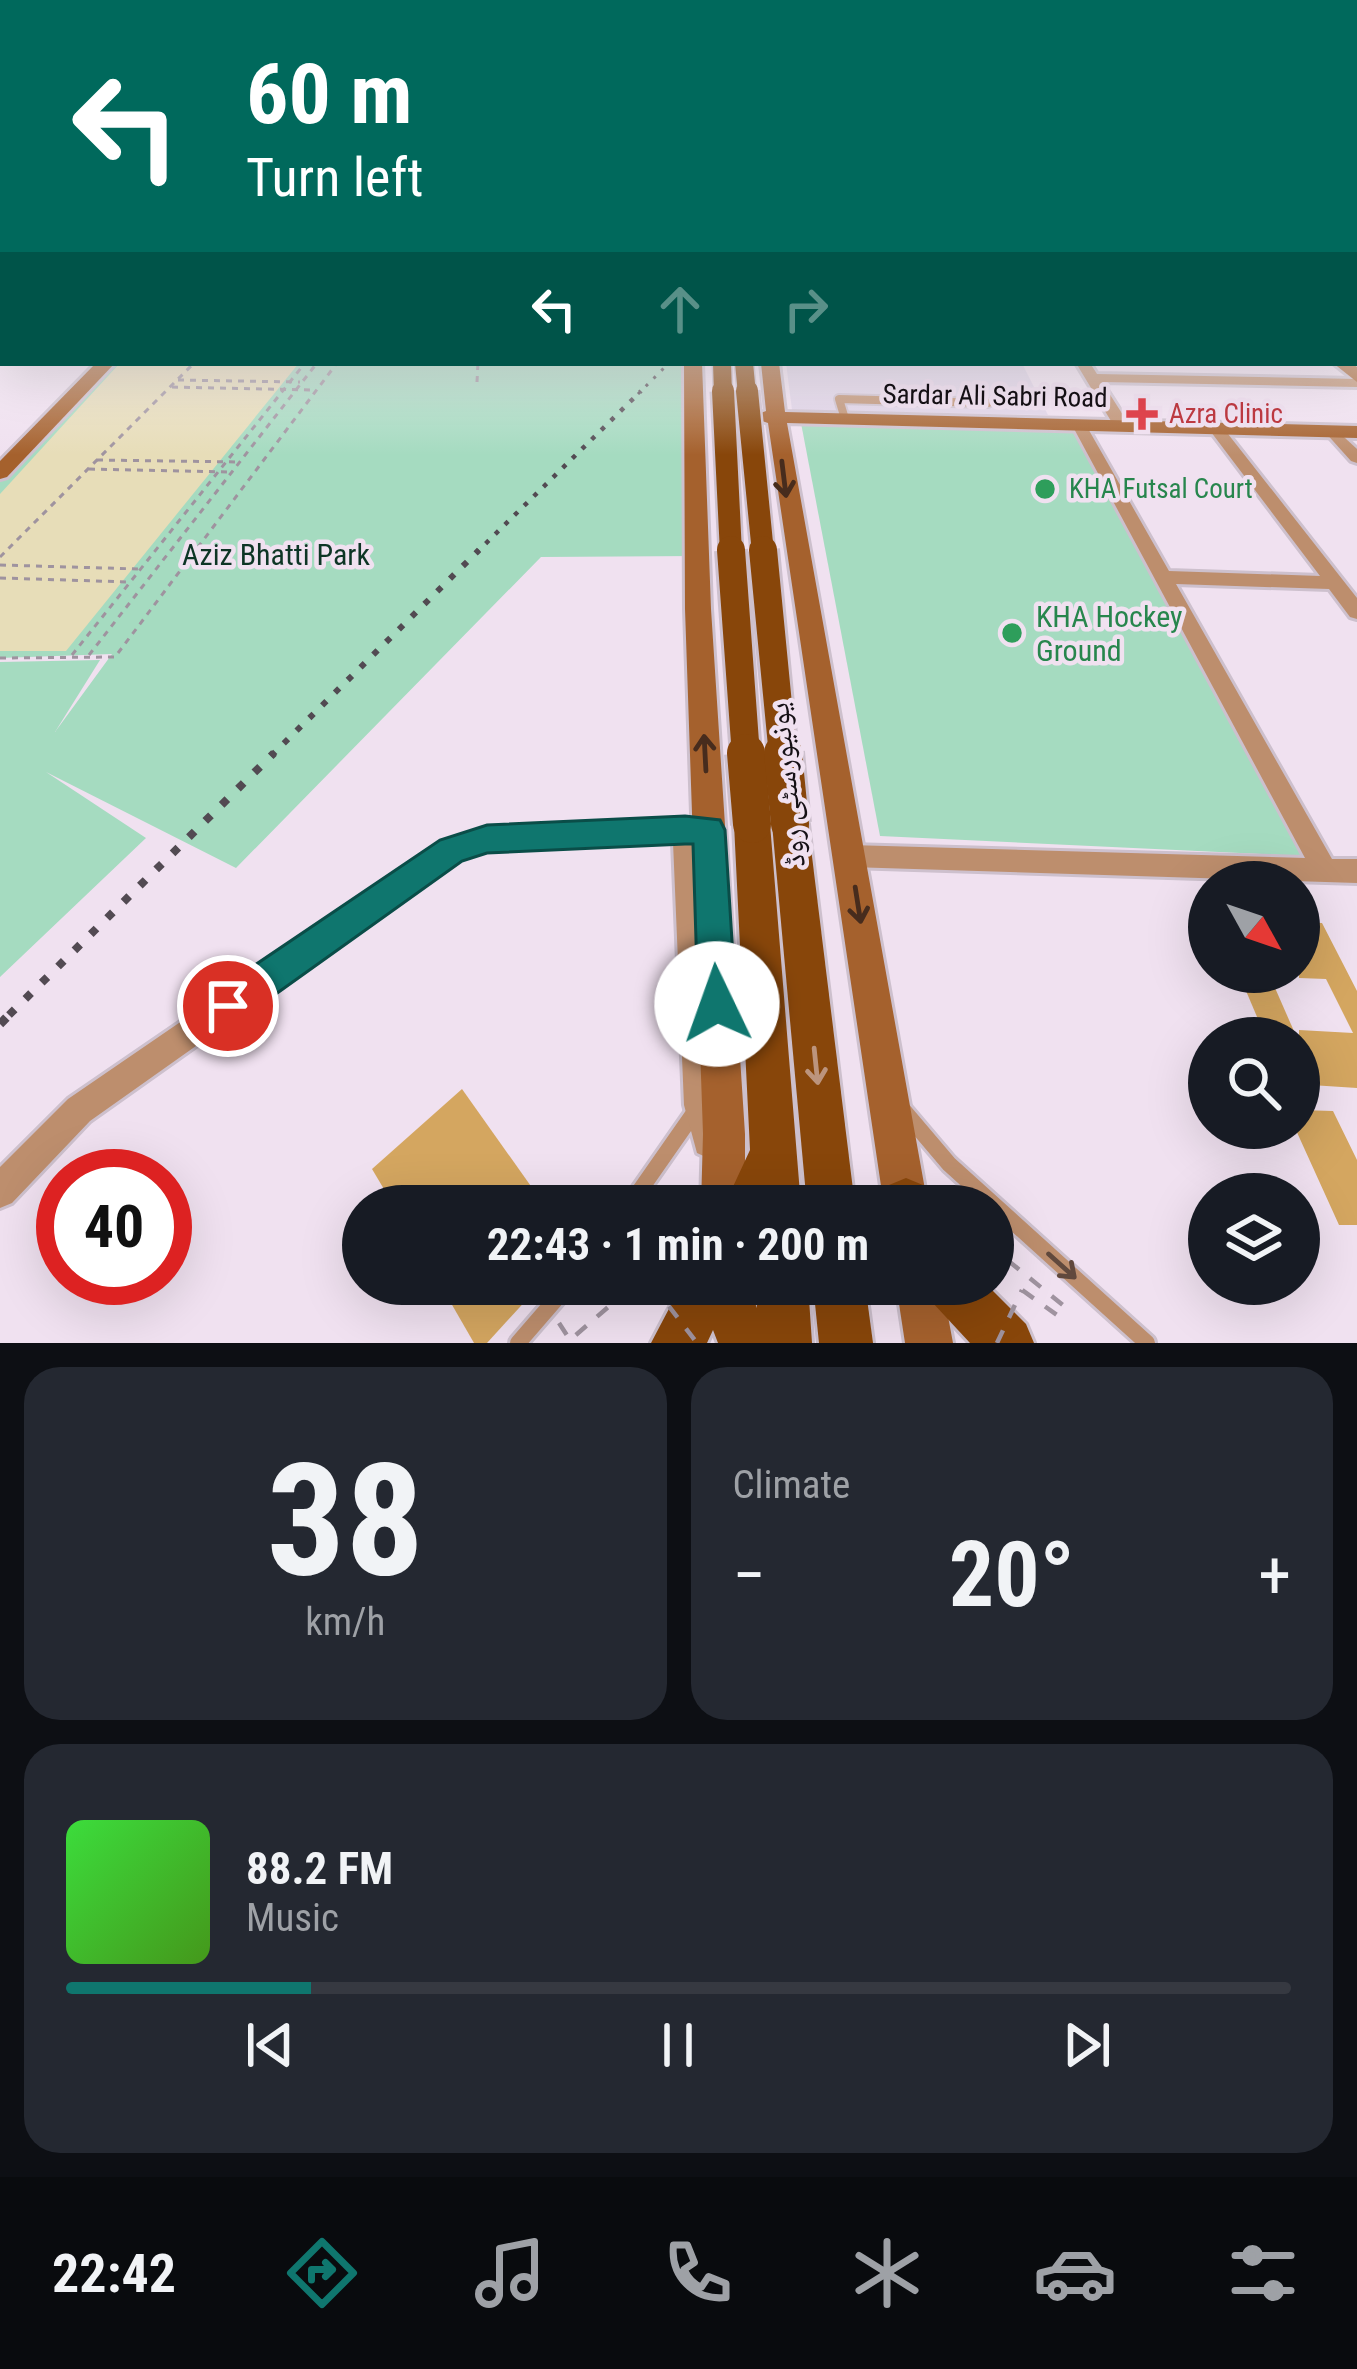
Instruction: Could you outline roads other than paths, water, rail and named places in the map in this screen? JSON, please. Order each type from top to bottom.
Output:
[{"type":"main road","name":"یونیورسٹی روڈ","points":[[722,366],[732,581],[828,1185]]},
{"type":"main road","name":"یونیورسٹی روڈ","points":[[744,366],[771,824],[775,1185]]},
{"type":"main road","points":[[758,1185],[773,1152]]},
{"type":"main road","points":[[678,1343],[699,1305]]},
{"type":"main road","points":[[730,1305],[745,1343]]},
{"type":"main road","points":[[783,1305],[785,1343]]},
{"type":"main road","points":[[841,1305],[846,1343]]},
{"type":"main road","points":[[970,1305],[1007,1343]]},
{"type":"street","points":[[0,454],[90,366]]},
{"type":"street","points":[[0,473],[103,366]]},
{"type":"street","points":[[693,366],[700,1105],[717,1185]]},
{"type":"street","points":[[770,366],[903,1185]]},
{"type":"street","points":[[1085,366],[1122,426]]},
{"type":"street","points":[[1092,378],[1357,380]]},
{"type":"street","name":"Sardar Ali Sabri Road","points":[[694,416],[1357,432]]},
{"type":"street","points":[[1079,425],[1325,869]]},
{"type":"street","points":[[1216,428],[1357,612]]},
{"type":"street","points":[[1332,431],[1357,458]]},
{"type":"street","points":[[1163,577],[1334,583]]},
{"type":"street","points":[[0,1191],[79,1110],[452,850],[487,839],[697,830]]},
{"type":"street","points":[[697,830],[724,1133],[723,1185]]},
{"type":"street","points":[[850,856],[1357,871]]},
{"type":"street","points":[[922,1305],[928,1343]]},
{"type":"lane","points":[[845,419],[839,399],[988,403]]},
{"type":"lane","points":[[890,1095],[949,1164],[1147,1343]]},
{"type":"lane","points":[[644,1185],[700,1105]]},
{"type":"lane","points":[[518,1343],[552,1305]]},
{"type":"railway","points":[[641,391],[666,366]]},
{"type":"railway","points":[[476,553],[641,391]]},
{"type":"railway","points":[[638,394],[641,391]]},
{"type":"railway","points":[[271,756],[479,550]]},
{"type":"railway","points":[[9,1015],[274,753]]},
{"type":"railway","points":[[9,1015],[12,1012]]},
{"type":"railway","points":[[0,1024],[9,1015]]},
{"type":"place","name":"Azra Clinic","points":[[1142,414]]},
{"type":"place","name":"KHA Futsal Court","points":[[1045,489]]},
{"type":"place","name":"KHA Hockey Ground","points":[[1012,633]]},
{"type":"park label","name":"Aziz Bhatti Park","points":[[276,554]]}]
